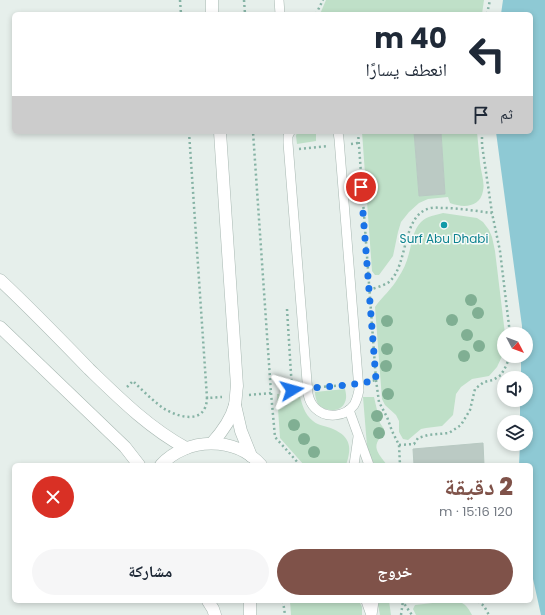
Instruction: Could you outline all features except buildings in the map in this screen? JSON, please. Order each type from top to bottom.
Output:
[{"type":"street","points":[[212,0],[212,12]]},
{"type":"street","points":[[212,443],[220,435],[231,416],[235,400],[237,375],[220,134]]},
{"type":"street","points":[[0,280],[117,397],[151,425],[186,448]]},
{"type":"street","points":[[0,327],[125,447],[137,463]]},
{"type":"street","points":[[235,400],[241,431],[251,456]]},
{"type":"street","points":[[163,463],[172,455],[186,448],[212,443],[232,446],[251,456],[259,463]]},
{"type":"street","points":[[209,603],[215,615]]},
{"type":"street","points":[[250,603],[250,615]]},
{"type":"lane","points":[[279,0],[280,12]]},
{"type":"lane","points":[[289,134],[307,388],[310,401],[314,408],[327,415],[335,416],[349,410],[358,398],[359,390],[338,134]]},
{"type":"lane","points":[[349,410],[368,463]]},
{"type":"lane","points":[[354,463],[358,437]]},
{"type":"lane","points":[[367,603],[372,615]]},
{"type":"lane","points":[[372,615],[374,603]]},
{"type":"path","points":[[180,0],[181,12]]},
{"type":"path","points":[[244,0],[245,12]]},
{"type":"path","points":[[316,12],[323,0]]},
{"type":"path","points":[[487,12],[490,0]]},
{"type":"path","points":[[117,397],[132,381],[162,407],[173,414],[193,417],[204,411],[207,405],[189,134]]},
{"type":"path","points":[[253,134],[275,437],[298,463]]},
{"type":"path","points":[[358,134],[376,380],[379,402],[399,445],[400,463]]},
{"type":"path","points":[[482,134],[482,145],[492,213],[500,251],[509,327]]},
{"type":"path","points":[[289,150],[358,143]]},
{"type":"path","points":[[369,290],[384,285],[395,274],[411,227],[422,211],[431,208],[452,208],[492,213]]},
{"type":"path","points":[[287,303],[292,390],[359,384],[376,380]]},
{"type":"path","points":[[399,445],[414,444],[418,438],[428,435],[449,433],[461,425],[470,410],[475,389],[484,382],[494,380],[501,375],[507,363]]},
{"type":"path","points":[[207,398],[235,400],[271,393]]},
{"type":"path","points":[[283,603],[284,615]]},
{"type":"path","points":[[401,615],[403,603]]},
{"type":"path","points":[[404,603],[412,615]]},
{"type":"path","points":[[480,603],[489,615]]},
{"type":"green space","points":[[326,0],[484,0],[482,12],[321,12]]},
{"type":"green space","points":[[296,134],[316,134],[316,141],[297,144]]},
{"type":"green space","points":[[362,134],[414,134],[419,196],[445,194],[441,134],[477,134],[483,181],[483,191],[478,201],[475,204],[460,206],[450,203],[448,197],[428,199],[419,203],[401,222],[393,256],[379,275],[375,275],[372,271]]},
{"type":"green space","points":[[443,213],[477,218],[483,222],[489,230],[495,251],[504,327],[497,327],[497,363],[499,363],[497,367],[489,376],[472,379],[461,387],[456,394],[453,415],[442,426],[421,429],[408,440],[403,439],[399,432],[399,421],[396,415],[385,405],[382,399],[375,307],[393,286],[400,275],[407,260],[414,233],[418,225],[426,218]]},
{"type":"green space","points":[[345,389],[346,400],[343,406],[337,410],[325,409],[318,404],[315,392]]},
{"type":"green space","points":[[299,393],[307,415],[313,421],[339,432],[347,439],[349,453],[347,463],[302,463],[280,438],[277,394]]},
{"type":"green space","points":[[363,397],[374,397],[380,423],[384,429],[384,434],[377,442],[376,446],[378,453],[386,463],[374,463],[370,457],[367,446]]},
{"type":"green space","points":[[290,603],[360,603],[362,607],[362,615],[291,615]]},
{"type":"green space","points":[[378,603],[389,603],[391,615],[380,615]]},
{"type":"green space","points":[[432,603],[461,603],[468,608],[472,615],[416,615],[413,609],[415,605]]},
{"type":"water","points":[[503,0],[545,0],[545,615],[541,615],[533,579],[533,463],[519,463],[520,451],[533,451],[533,415],[520,415],[520,407],[533,407],[533,371],[521,371],[521,363],[533,363],[533,327],[522,327],[496,134],[533,134],[533,12],[501,12]]},
{"type":"place","name":"Surf Abu Dhabi","points":[[444,225]]},
{"type":"route","points":[[292,390],[359,384],[376,380],[361,187]]}]
